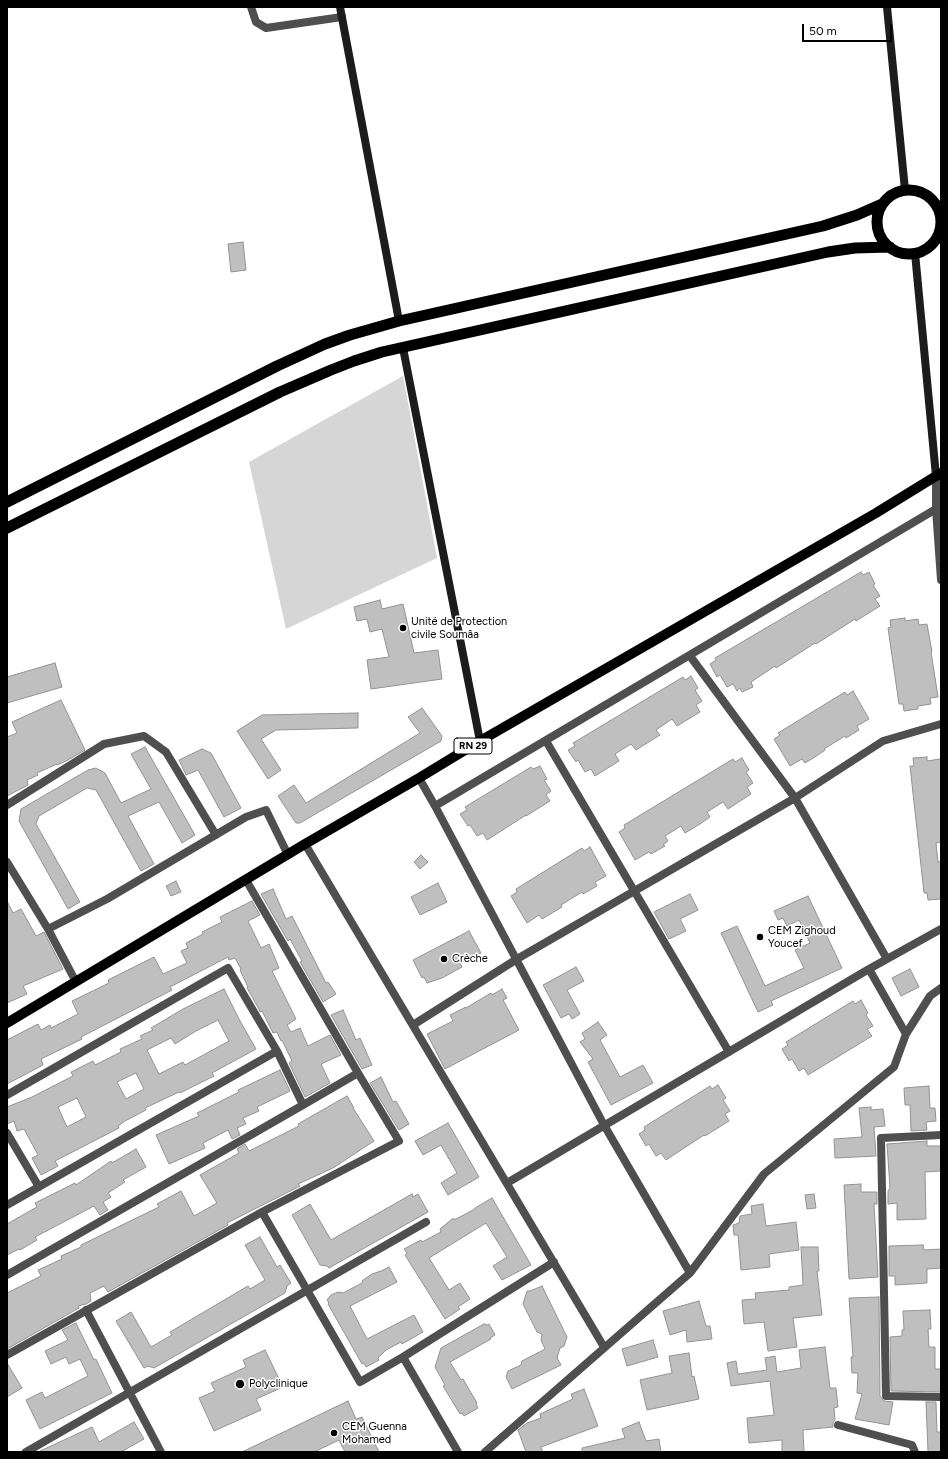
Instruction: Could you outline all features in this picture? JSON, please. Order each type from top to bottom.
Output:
[{"type":"highway","points":[[928,196],[935,203],[940,215],[939,236],[928,247],[915,253],[897,252],[884,242],[877,227],[878,215],[882,204],[888,197],[896,192],[905,190],[917,191],[928,196],[941,197]]},
{"type":"highway","points":[[7,502],[295,357],[350,335],[399,321],[823,226],[857,215],[882,204]]},
{"type":"highway","points":[[7,528],[280,392],[348,363],[382,352],[828,252],[855,248],[890,247]]},
{"type":"main road","points":[[340,7],[399,321]]},
{"type":"main road","points":[[887,7],[905,190]]},
{"type":"main road","points":[[915,253],[938,474]]},
{"type":"main road","points":[[403,348],[480,741]]},
{"type":"main road","name":"RN 29","points":[[7,1023],[305,844],[480,741],[876,513],[938,474]]},
{"type":"street","points":[[251,7],[256,22],[266,28],[342,17]]},
{"type":"street","points":[[938,474],[936,509],[941,580]]},
{"type":"street","points":[[435,806],[936,509]]},
{"type":"street","points":[[690,656],[795,798],[887,959]]},
{"type":"street","points":[[413,1025],[517,959],[795,798],[883,741],[941,724]]},
{"type":"street","points":[[7,805],[104,744],[144,736],[166,752],[216,835]]},
{"type":"street","points":[[546,741],[729,1052]]},
{"type":"street","points":[[419,778],[517,959],[604,1125],[690,1273]]},
{"type":"street","points":[[48,929],[107,899],[246,817],[266,810],[288,855]]},
{"type":"street","points":[[305,844],[604,1347]]},
{"type":"street","points":[[7,862],[48,929],[76,982]]},
{"type":"street","points":[[7,1355],[262,1212],[399,1141],[246,880]]},
{"type":"street","points":[[507,1183],[869,969],[941,929]]},
{"type":"street","points":[[7,1095],[228,968],[277,1052],[303,1105]]},
{"type":"street","points":[[869,969],[906,1034]]},
{"type":"street","points":[[485,1452],[690,1273],[764,1174],[894,1067],[906,1034],[930,996],[941,988]]},
{"type":"street","points":[[7,1205],[277,1052]]},
{"type":"street","points":[[7,1276],[358,1073]]},
{"type":"street","points":[[7,1133],[39,1187]]},
{"type":"street","points":[[941,1135],[881,1138],[886,1396],[941,1397]]},
{"type":"street","points":[[262,1212],[360,1382],[403,1357],[554,1262]]},
{"type":"street","points":[[26,1452],[426,1222]]},
{"type":"street","points":[[86,1310],[161,1452]]},
{"type":"street","points":[[403,1357],[458,1452]]},
{"type":"street","points":[[838,1425],[912,1445],[915,1452]]},
{"type":"shaded area","points":[[403,376],[437,558],[286,629],[249,462]]},
{"type":"building","points":[[243,242],[246,270],[231,272],[228,244]]},
{"type":"building","points":[[861,572],[863,575],[869,572],[875,584],[873,585],[880,596],[875,599],[880,606],[856,621],[855,619],[776,668],[775,666],[751,682],[753,687],[742,692],[740,688],[737,691],[733,684],[727,687],[720,675],[717,677],[710,664],[716,660],[715,658]]},
{"type":"building","points":[[380,600],[382,609],[403,604],[414,653],[438,650],[442,679],[371,689],[367,660],[389,657],[382,629],[370,632],[367,619],[357,621],[354,607]]},
{"type":"building","points":[[905,618],[905,621],[918,619],[919,625],[927,624],[938,697],[930,698],[931,704],[918,706],[918,709],[904,711],[903,704],[899,704],[888,628],[891,627],[890,620]]},
{"type":"building","points":[[55,663],[62,687],[7,703],[7,677]]},
{"type":"building","points":[[691,676],[698,688],[695,690],[702,701],[696,705],[700,712],[677,726],[672,719],[656,730],[660,735],[636,750],[631,744],[615,754],[619,761],[595,776],[591,769],[585,772],[578,760],[576,762],[568,750],[575,746],[573,743],[683,677],[685,680]]},
{"type":"building","points":[[853,691],[869,719],[857,726],[859,730],[846,738],[845,736],[805,763],[802,759],[790,766],[774,739],[780,735],[778,733],[845,692],[847,695]]},
{"type":"building","points":[[61,700],[85,750],[68,760],[37,773],[38,775],[27,780],[28,785],[7,796],[7,737],[17,733],[12,722]]},
{"type":"building","points":[[422,708],[442,736],[441,741],[300,823],[296,823],[278,796],[294,785],[306,803],[420,733],[408,717]]},
{"type":"building","points":[[358,713],[358,728],[276,730],[261,739],[281,770],[268,779],[237,731],[262,715]]},
{"type":"building","points":[[145,747],[195,835],[182,843],[159,802],[128,816],[154,864],[141,871],[96,790],[87,788],[39,816],[36,824],[80,902],[68,909],[19,821],[21,809],[88,770],[96,768],[105,773],[121,803],[151,789],[131,754]]},
{"type":"building","points":[[202,749],[211,753],[241,808],[224,817],[198,770],[186,775],[179,760]]},
{"type":"building","points":[[927,757],[927,761],[940,759],[941,764],[941,842],[936,843],[938,862],[941,861],[941,899],[928,900],[927,893],[924,893],[910,766],[914,766],[913,758]]},
{"type":"building","points":[[742,758],[749,770],[746,772],[753,783],[747,787],[751,794],[728,809],[723,802],[707,812],[710,817],[700,824],[685,833],[681,826],[665,836],[668,841],[663,845],[665,846],[651,854],[649,852],[635,860],[619,832],[625,828],[624,825],[733,759],[735,762]]},
{"type":"building","points":[[540,766],[547,779],[544,780],[551,791],[546,795],[550,801],[487,840],[483,833],[477,836],[460,814],[467,810],[465,807],[531,767],[533,769]]},
{"type":"building","points":[[590,847],[606,876],[595,882],[597,886],[583,894],[582,892],[561,905],[562,907],[542,919],[539,915],[527,923],[511,896],[517,892],[516,889],[582,848],[584,851]]},
{"type":"building","points":[[421,855],[428,862],[420,869],[414,862]]},
{"type":"building","points":[[176,881],[181,892],[171,896],[166,886]]},
{"type":"building","points":[[438,883],[447,902],[420,915],[411,897]]},
{"type":"building","points":[[273,889],[286,919],[292,916],[326,983],[328,982],[336,994],[323,1002],[300,962],[302,961],[290,939],[288,941],[261,894]]},
{"type":"building","points":[[690,894],[698,910],[680,919],[686,931],[669,939],[654,912]]},
{"type":"building","points":[[808,896],[842,968],[771,1001],[773,1005],[758,1012],[721,933],[737,926],[765,986],[804,968],[795,950],[810,943],[799,920],[787,926],[783,918],[778,920],[774,911]]},
{"type":"building","points":[[7,901],[13,913],[21,909],[36,936],[44,932],[63,969],[23,986],[27,994],[7,1003]]},
{"type":"building","points":[[252,901],[260,915],[248,921],[261,948],[269,944],[279,968],[272,971],[296,1019],[287,1025],[291,1032],[300,1028],[308,1046],[330,1035],[341,1055],[321,1064],[330,1083],[305,1097],[289,1063],[292,1061],[282,1040],[281,1041],[277,1032],[273,1033],[262,1011],[260,1012],[247,988],[248,987],[240,970],[241,969],[235,958],[229,960],[228,957],[170,987],[172,990],[81,1037],[82,1039],[41,1059],[43,1065],[7,1084],[7,1040],[38,1024],[41,1030],[50,1025],[51,1028],[78,1014],[72,1001],[109,983],[108,980],[154,957],[163,974],[187,963],[181,951],[188,948],[186,943],[203,934],[202,932],[222,922],[220,917]]},
{"type":"building","points":[[469,931],[481,953],[460,963],[462,967],[442,978],[427,983],[424,977],[422,978],[413,960]]},
{"type":"building","points":[[576,967],[584,981],[567,990],[580,1014],[572,1019],[569,1014],[561,1018],[543,985]]},
{"type":"building","points":[[910,969],[919,987],[901,996],[892,978]]},
{"type":"building","points":[[224,989],[256,1049],[212,1073],[214,1076],[145,1108],[146,1110],[118,1126],[119,1128],[55,1161],[58,1166],[41,1175],[32,1158],[38,1155],[24,1129],[17,1131],[14,1121],[7,1124],[7,1107],[32,1097],[73,1076],[71,1072],[93,1061],[95,1065],[121,1052],[120,1049],[142,1039],[140,1036],[153,1030],[151,1028],[183,1009]],"holes":[[[218,1020],[229,1041],[185,1065],[183,1062],[159,1074],[147,1050],[171,1038],[175,1044]],[[136,1073],[144,1089],[126,1099],[117,1082]],[[77,1098],[86,1117],[67,1127],[58,1107]]]},
{"type":"building","points":[[502,989],[507,998],[503,1000],[519,1030],[445,1069],[427,1034],[453,1021],[450,1015],[466,1008],[491,993],[492,995]]},
{"type":"building","points":[[861,1000],[868,1013],[866,1015],[873,1026],[867,1029],[872,1036],[808,1075],[804,1068],[799,1071],[792,1059],[789,1061],[782,1049],[788,1045],[786,1042],[853,1001],[855,1004]]},
{"type":"building","points":[[343,1010],[356,1040],[360,1038],[372,1065],[362,1069],[331,1015]]},
{"type":"building","points":[[598,1022],[607,1035],[600,1040],[620,1077],[643,1065],[653,1083],[611,1105],[588,1062],[593,1059],[580,1042],[585,1039],[582,1033]]},
{"type":"building","points":[[280,1070],[290,1091],[257,1107],[259,1111],[243,1118],[246,1124],[237,1128],[240,1135],[232,1139],[228,1130],[203,1143],[205,1148],[169,1164],[156,1135],[199,1116],[197,1113],[239,1092],[238,1090]]},
{"type":"building","points":[[381,1077],[393,1102],[396,1101],[409,1124],[399,1130],[370,1083]]},
{"type":"building","points":[[718,1085],[726,1098],[723,1100],[730,1111],[725,1114],[729,1121],[705,1136],[704,1135],[666,1160],[661,1153],[656,1156],[649,1144],[646,1146],[639,1134],[645,1130],[644,1127],[710,1086],[712,1089]]},
{"type":"building","points":[[929,1086],[930,1108],[935,1108],[936,1121],[926,1122],[927,1130],[911,1131],[910,1105],[905,1105],[904,1088]]},
{"type":"building","points":[[347,1096],[374,1141],[333,1168],[298,1184],[300,1186],[227,1223],[228,1225],[108,1292],[104,1286],[90,1293],[91,1301],[78,1306],[79,1308],[7,1349],[7,1293],[41,1276],[38,1270],[62,1259],[61,1256],[159,1207],[157,1204],[181,1191],[194,1216],[217,1203],[200,1175],[239,1153],[237,1149],[245,1144],[249,1151],[299,1126],[298,1124]]},
{"type":"building","points":[[871,1107],[871,1110],[883,1109],[885,1126],[874,1127],[876,1156],[835,1158],[834,1139],[862,1137],[859,1108]]},
{"type":"building","points":[[448,1123],[479,1177],[448,1195],[441,1183],[457,1173],[441,1145],[423,1155],[415,1141]]},
{"type":"building","points":[[927,1141],[927,1146],[941,1146],[941,1171],[925,1172],[926,1219],[897,1220],[897,1203],[888,1204],[888,1191],[890,1188],[887,1144]]},
{"type":"building","points":[[136,1149],[146,1167],[123,1180],[125,1182],[108,1193],[111,1197],[103,1202],[108,1210],[100,1215],[94,1206],[35,1237],[37,1240],[20,1250],[19,1249],[7,1255],[7,1224],[37,1207],[35,1203],[75,1183],[76,1185],[111,1161],[112,1163]]},
{"type":"building","points":[[861,1184],[861,1192],[877,1192],[877,1204],[874,1204],[878,1277],[849,1279],[844,1185]]},
{"type":"building","points":[[412,1194],[413,1197],[418,1194],[428,1212],[329,1268],[327,1266],[320,1265],[292,1215],[310,1204],[331,1240]]},
{"type":"building","points":[[814,1194],[816,1208],[807,1209],[805,1195]]},
{"type":"building","points":[[492,1198],[531,1265],[502,1280],[493,1266],[507,1257],[486,1223],[429,1258],[449,1290],[460,1283],[470,1299],[458,1307],[460,1309],[445,1319],[405,1255],[407,1253],[404,1249],[441,1232],[440,1229],[452,1219],[456,1219]]},
{"type":"building","points":[[763,1204],[766,1226],[796,1222],[799,1250],[769,1254],[770,1267],[741,1270],[738,1235],[734,1235],[733,1225],[739,1223],[740,1216],[752,1214],[751,1206]]},
{"type":"building","points":[[260,1237],[277,1267],[280,1265],[291,1283],[287,1286],[285,1293],[154,1368],[148,1366],[144,1368],[116,1321],[131,1312],[151,1347],[172,1335],[170,1332],[248,1286],[250,1289],[265,1280],[245,1245]]},
{"type":"building","points":[[923,1245],[924,1250],[941,1249],[941,1268],[927,1269],[927,1283],[895,1285],[895,1276],[889,1276],[889,1246]]},
{"type":"building","points":[[801,1247],[818,1247],[819,1271],[817,1271],[822,1315],[793,1318],[797,1347],[768,1351],[764,1322],[744,1324],[742,1300],[756,1299],[755,1293],[789,1290],[789,1287],[803,1285]]},
{"type":"building","points":[[389,1267],[397,1282],[350,1306],[367,1339],[414,1315],[423,1332],[402,1344],[401,1342],[386,1350],[378,1358],[379,1360],[366,1367],[364,1363],[362,1364],[327,1300],[331,1295],[338,1292],[343,1293],[362,1283],[363,1280],[372,1274]]},
{"type":"building","points":[[542,1286],[567,1337],[564,1346],[560,1348],[557,1358],[561,1365],[512,1389],[506,1377],[508,1371],[521,1365],[522,1361],[545,1349],[541,1340],[542,1334],[537,1332],[523,1304],[527,1291]]},
{"type":"building","points":[[879,1297],[880,1396],[884,1401],[893,1402],[889,1425],[855,1419],[862,1394],[857,1393],[858,1373],[852,1373],[851,1357],[853,1357],[849,1298]]},
{"type":"building","points":[[699,1301],[706,1326],[710,1326],[712,1339],[687,1342],[686,1330],[670,1335],[663,1311]]},
{"type":"building","points":[[930,1310],[931,1329],[928,1329],[929,1347],[935,1347],[935,1369],[941,1369],[941,1392],[891,1391],[890,1337],[902,1336],[902,1330],[904,1330],[903,1311]]},
{"type":"building","points":[[76,1323],[94,1360],[96,1359],[112,1393],[40,1429],[26,1400],[42,1392],[45,1398],[88,1376],[80,1359],[69,1364],[66,1357],[51,1364],[45,1351],[68,1340],[62,1330]]},
{"type":"building","points":[[484,1324],[489,1324],[495,1335],[490,1338],[491,1339],[450,1362],[461,1380],[463,1379],[477,1403],[478,1408],[464,1416],[462,1413],[460,1414],[443,1386],[445,1385],[435,1367],[441,1348]]},
{"type":"building","points":[[653,1340],[658,1357],[627,1366],[622,1349]]},
{"type":"building","points":[[825,1347],[830,1388],[836,1388],[838,1407],[834,1408],[835,1420],[833,1427],[803,1430],[804,1452],[782,1452],[782,1440],[749,1443],[747,1418],[774,1415],[770,1381],[731,1386],[727,1363],[736,1361],[738,1374],[767,1370],[765,1358],[775,1356],[777,1372],[801,1368],[799,1350]]},
{"type":"building","points":[[265,1350],[283,1387],[256,1399],[261,1410],[214,1431],[199,1398],[215,1391],[211,1383],[246,1367],[243,1360]]},
{"type":"building","points":[[689,1353],[692,1377],[694,1376],[699,1399],[647,1410],[640,1380],[672,1373],[669,1356]]},
{"type":"building","points":[[7,1363],[22,1388],[7,1397]]},
{"type":"building","points":[[584,1389],[598,1426],[541,1447],[543,1452],[526,1452],[518,1430],[527,1423],[541,1418],[540,1414],[573,1399],[571,1394]]},
{"type":"building","name":"CEM Guenna Mohamed","points":[[348,1401],[356,1419],[362,1417],[379,1452],[345,1452],[339,1440],[314,1452],[242,1452]]},
{"type":"building","points":[[926,1402],[936,1402],[937,1432],[941,1432],[941,1452],[928,1452]]},
{"type":"building","points":[[134,1422],[144,1439],[121,1452],[38,1452],[92,1427],[99,1442]]},
{"type":"building","points":[[639,1422],[646,1441],[659,1439],[661,1452],[582,1452],[582,1448],[625,1438],[622,1429]]},
{"type":"place","name":"Unité de Protection civile Soumâa","points":[[403,628]]},
{"type":"place","name":"CEM Zighoud Youcef","points":[[760,937]]},
{"type":"place","name":"Crèche","points":[[444,959]]},
{"type":"place","name":"Polyclinique","points":[[240,1384]]},
{"type":"place","name":"CEM Guenna Mohamed","points":[[334,1433]]}]
